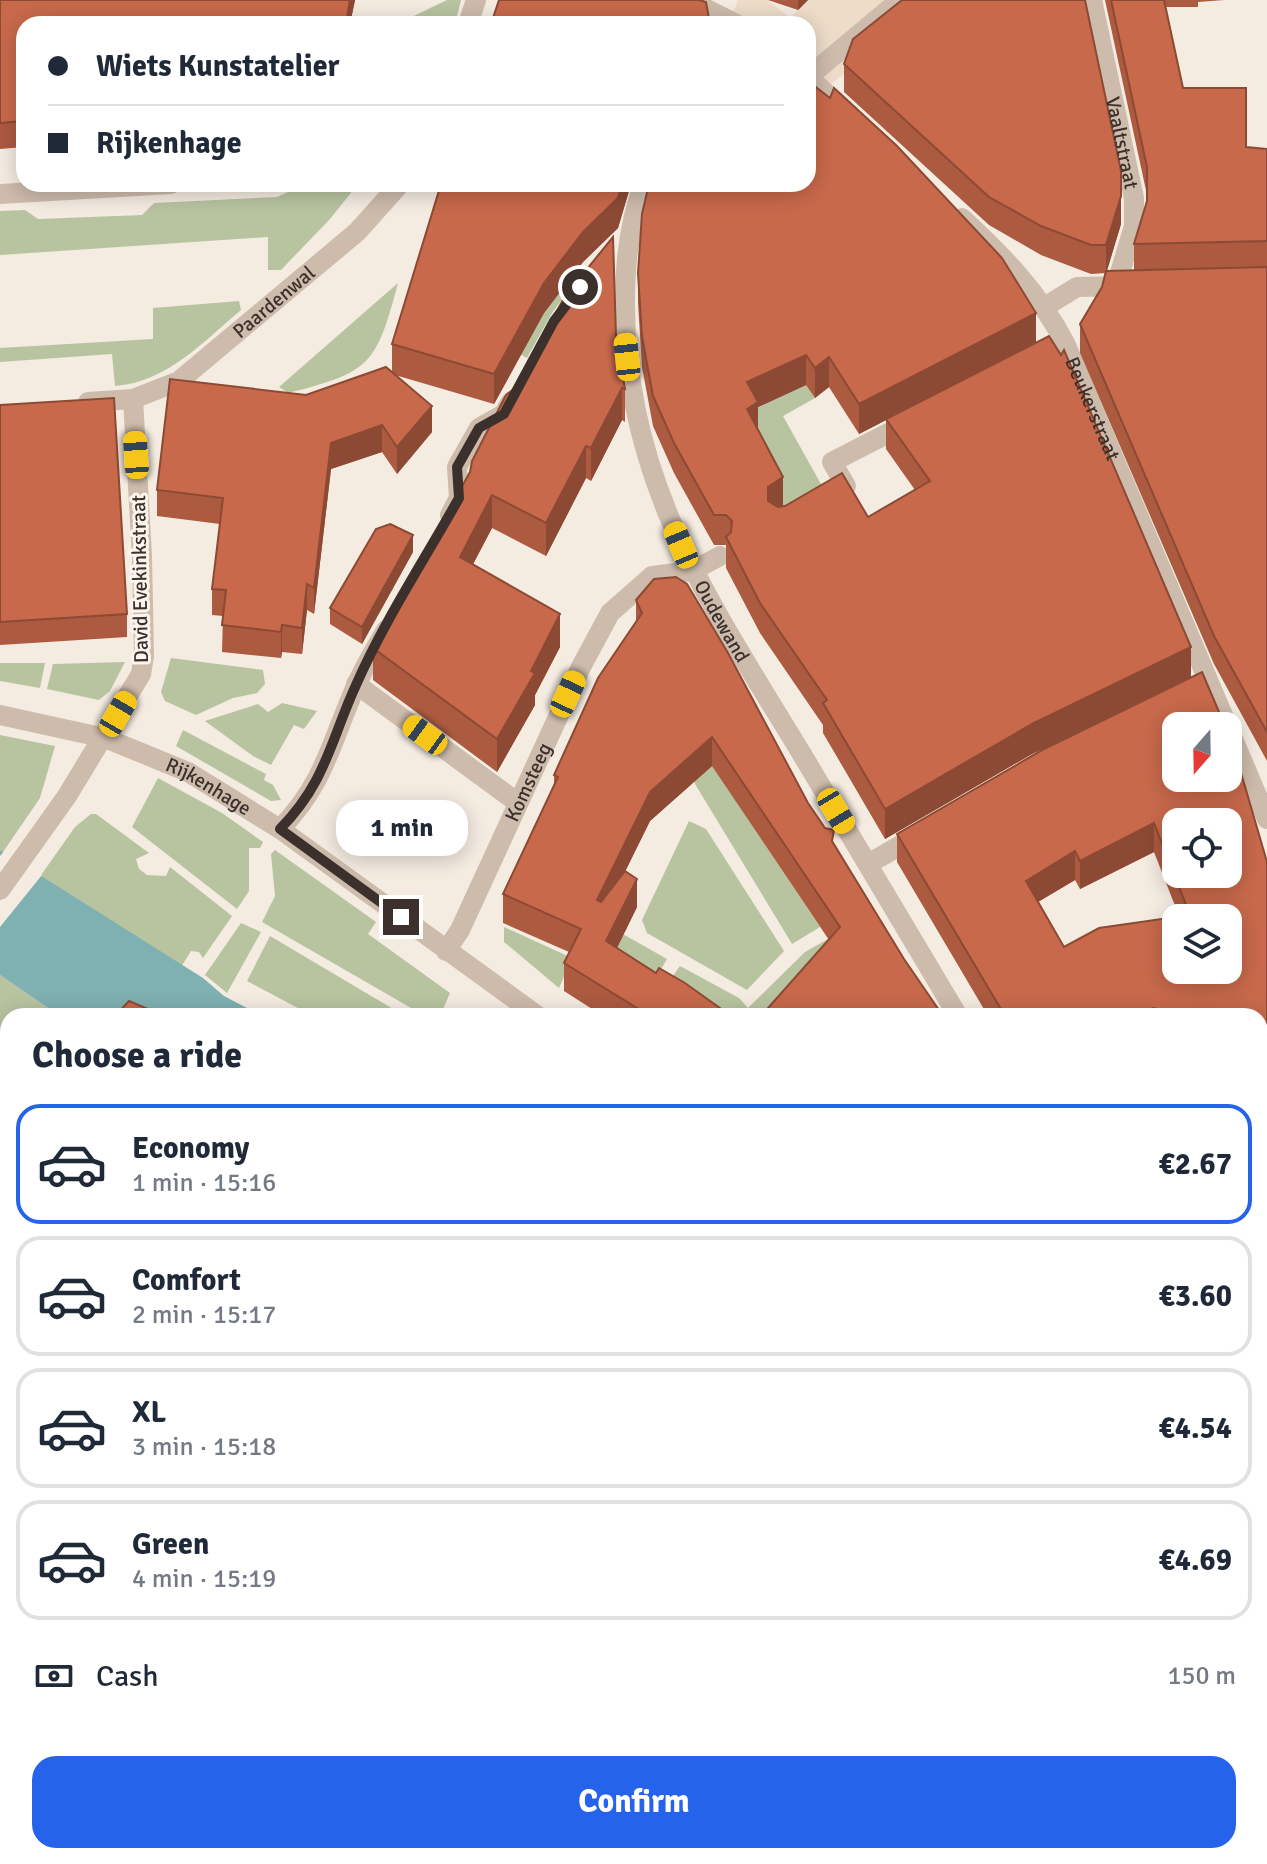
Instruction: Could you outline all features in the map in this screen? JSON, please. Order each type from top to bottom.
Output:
[{"type":"street","points":[[689,0],[719,16]]},
{"type":"street","points":[[816,70],[900,0]]},
{"type":"street","name":"Vaaltstraat","points":[[1092,0],[1134,198],[1134,226],[1116,286]]},
{"type":"street","points":[[816,84],[869,132]]},
{"type":"street","points":[[0,194],[34,192]]},
{"type":"street","name":"Paardenwal","points":[[133,399],[179,381],[357,232],[393,192]]},
{"type":"street","name":"Oudewand","points":[[642,192],[630,235],[625,336],[637,425],[648,465],[692,571],[953,1008]]},
{"type":"street","name":"Beukerstraat","points":[[948,205],[1005,257],[1046,306],[1058,346],[1203,685],[1267,819]]},
{"type":"street","points":[[602,261],[630,235]]},
{"type":"street","points":[[1046,306],[1077,287],[1146,285]]},
{"type":"street","points":[[436,539],[459,498],[457,467],[479,428],[504,414],[518,387]]},
{"type":"street","points":[[74,402],[133,399]]},
{"type":"street","name":"David Evekinkstraat","points":[[0,890],[27,857],[105,738],[141,674],[144,656],[133,399]]},
{"type":"street","points":[[819,501],[846,486],[832,462],[924,415]]},
{"type":"street","points":[[692,571],[720,556]]},
{"type":"street","name":"Komsteeg","points":[[446,951],[460,930],[581,667],[610,613],[652,576],[692,571]]},
{"type":"street","points":[[280,829],[298,811],[322,775],[356,684],[398,609]]},
{"type":"street","points":[[356,684],[518,803]]},
{"type":"street","name":"Rijkenhage","points":[[0,715],[105,738],[188,772],[280,829],[527,1008]]},
{"type":"street","points":[[868,864],[933,826]]},
{"type":"green space","points":[[447,0],[461,0],[457,16],[414,16]]},
{"type":"green space","points":[[288,192],[352,192],[281,270],[268,270],[268,237],[0,255],[0,211],[25,210],[38,219],[142,215],[154,203],[277,197]]},
{"type":"green space","points":[[558,251],[585,268],[552,313],[527,358],[516,352]]},
{"type":"green space","points":[[398,283],[383,332],[366,361],[353,371],[316,386],[288,393],[279,387]]},
{"type":"green space","points":[[239,301],[241,310],[198,347],[168,369],[134,383],[115,386],[112,354],[0,362],[0,348],[153,339],[153,308]]},
{"type":"green space","points":[[788,356],[815,398],[783,416],[822,486],[782,509],[747,412]]},
{"type":"green space","points":[[171,658],[263,670],[265,684],[257,693],[233,698],[196,715],[165,701],[161,692]]},
{"type":"green space","points":[[125,662],[110,691],[99,700],[47,689],[53,664]]},
{"type":"green space","points":[[0,663],[45,663],[40,688],[0,681]]},
{"type":"green space","points":[[282,703],[317,711],[304,729],[294,725],[271,765],[253,756],[205,721],[258,704],[268,712]]},
{"type":"green space","points":[[682,706],[738,804],[820,927],[792,944],[695,784]]},
{"type":"green space","points":[[183,730],[266,774],[264,780],[273,785],[281,800],[271,801],[176,746]]},
{"type":"green space","points":[[0,735],[55,746],[40,798],[3,852],[0,850]]},
{"type":"green space","points":[[158,778],[222,813],[263,842],[260,848],[249,848],[249,891],[237,909],[132,827]]},
{"type":"green space","points":[[91,814],[96,814],[149,853],[136,859],[139,869],[147,875],[166,876],[170,867],[232,916],[203,958],[199,952],[191,951],[181,967],[39,878],[75,827]]},
{"type":"green space","points":[[689,821],[706,829],[784,951],[747,990],[647,933],[642,920]]},
{"type":"green space","points":[[275,850],[376,922],[368,934],[450,993],[443,1008],[411,1008],[262,922],[275,896],[271,854]]},
{"type":"green space","points":[[241,923],[261,932],[227,993],[205,975]]},
{"type":"green space","points":[[504,927],[572,958],[559,988],[504,942]]},
{"type":"green space","points":[[614,929],[667,959],[646,995],[606,970]]},
{"type":"green space","points":[[270,936],[392,1008],[298,1008],[247,981]]},
{"type":"green space","points":[[828,939],[840,956],[793,1008],[748,1008],[805,952]]},
{"type":"green space","points":[[680,966],[739,998],[748,1008],[677,1008],[665,987]]},
{"type":"green space","points":[[0,975],[48,1008],[0,1008]]},
{"type":"shaded area","points":[[738,0],[768,0],[788,16],[732,16]]},
{"type":"shaded area","points":[[808,0],[938,0],[816,96],[816,16],[792,16]]},
{"type":"water","points":[[0,850],[247,1008],[48,1008],[0,975]]},
{"type":"pier","points":[[6,849],[42,875],[0,927],[0,856]]},
{"type":"building","points":[[0,0],[350,0],[347,16],[16,16],[16,122],[0,123]]},
{"type":"building","points":[[499,0],[699,0],[706,2],[709,16],[494,16]]},
{"type":"building","points":[[902,0],[1085,0],[1121,171],[1121,196],[1106,245],[1091,245],[1041,226],[989,197],[844,64],[853,39]]},
{"type":"building","points":[[1111,0],[1164,0],[1183,88],[1246,88],[1246,147],[1267,149],[1267,241],[1134,244],[1147,201],[1147,167]]},
{"type":"building","points":[[816,87],[830,98],[834,88],[897,146],[1002,258],[1036,313],[859,404],[829,357],[815,368],[806,355],[747,382],[758,402],[747,409],[783,477],[768,487],[768,501],[778,507],[785,506],[842,473],[868,517],[930,481],[886,419],[1049,336],[1061,355],[1064,350],[1191,647],[1032,724],[885,809],[823,703],[827,700],[760,603],[726,537],[731,532],[732,521],[726,515],[714,515],[674,443],[653,396],[642,337],[638,273],[642,214],[647,192],[816,192]]},
{"type":"building","points":[[439,192],[620,192],[618,198],[583,232],[544,283],[494,374],[392,344]]},
{"type":"building","points":[[613,237],[616,337],[625,389],[622,388],[591,448],[586,446],[546,523],[492,495],[460,557],[560,614],[531,671],[535,673],[497,739],[373,648],[470,472],[472,461],[506,395],[515,388],[565,296]]},
{"type":"building","points":[[1267,267],[1267,732],[1214,636],[1080,324],[1102,287],[1106,271]]},
{"type":"building","points":[[386,367],[432,406],[397,447],[382,425],[331,443],[314,588],[307,584],[302,628],[282,625],[281,632],[222,625],[226,590],[212,589],[223,498],[157,490],[170,379],[306,395]]},
{"type":"building","points":[[114,398],[127,614],[0,622],[0,405]]},
{"type":"building","points":[[390,524],[413,535],[362,627],[330,608],[376,529]]},
{"type":"building","points":[[676,577],[687,584],[728,653],[808,803],[825,828],[834,830],[832,841],[938,1008],[768,1008],[840,927],[712,737],[650,792],[597,900],[601,902],[625,871],[637,879],[606,941],[656,973],[659,968],[685,983],[720,1008],[637,1008],[564,963],[581,929],[503,894],[558,777],[554,775],[598,678],[642,613],[636,600],[654,579]]},
{"type":"building","points":[[1202,672],[1219,712],[1162,712],[1162,792],[1242,792],[1242,776],[1267,862],[1267,1008],[1000,1008],[897,834],[1044,749]],"holes":[[[1162,808],[1242,808],[1242,888],[1179,888],[1186,904],[1242,904],[1242,984],[1162,984],[1162,919],[1099,928],[1064,947],[1026,881],[1075,851],[1080,861],[1154,823],[1162,843]]]},
{"type":"building","points":[[129,1001],[145,1008],[122,1008]]},
{"type":"route","points":[[401,917],[280,829],[298,811],[322,775],[356,684],[459,498],[457,467],[479,428],[504,414],[554,321],[580,287]]}]
